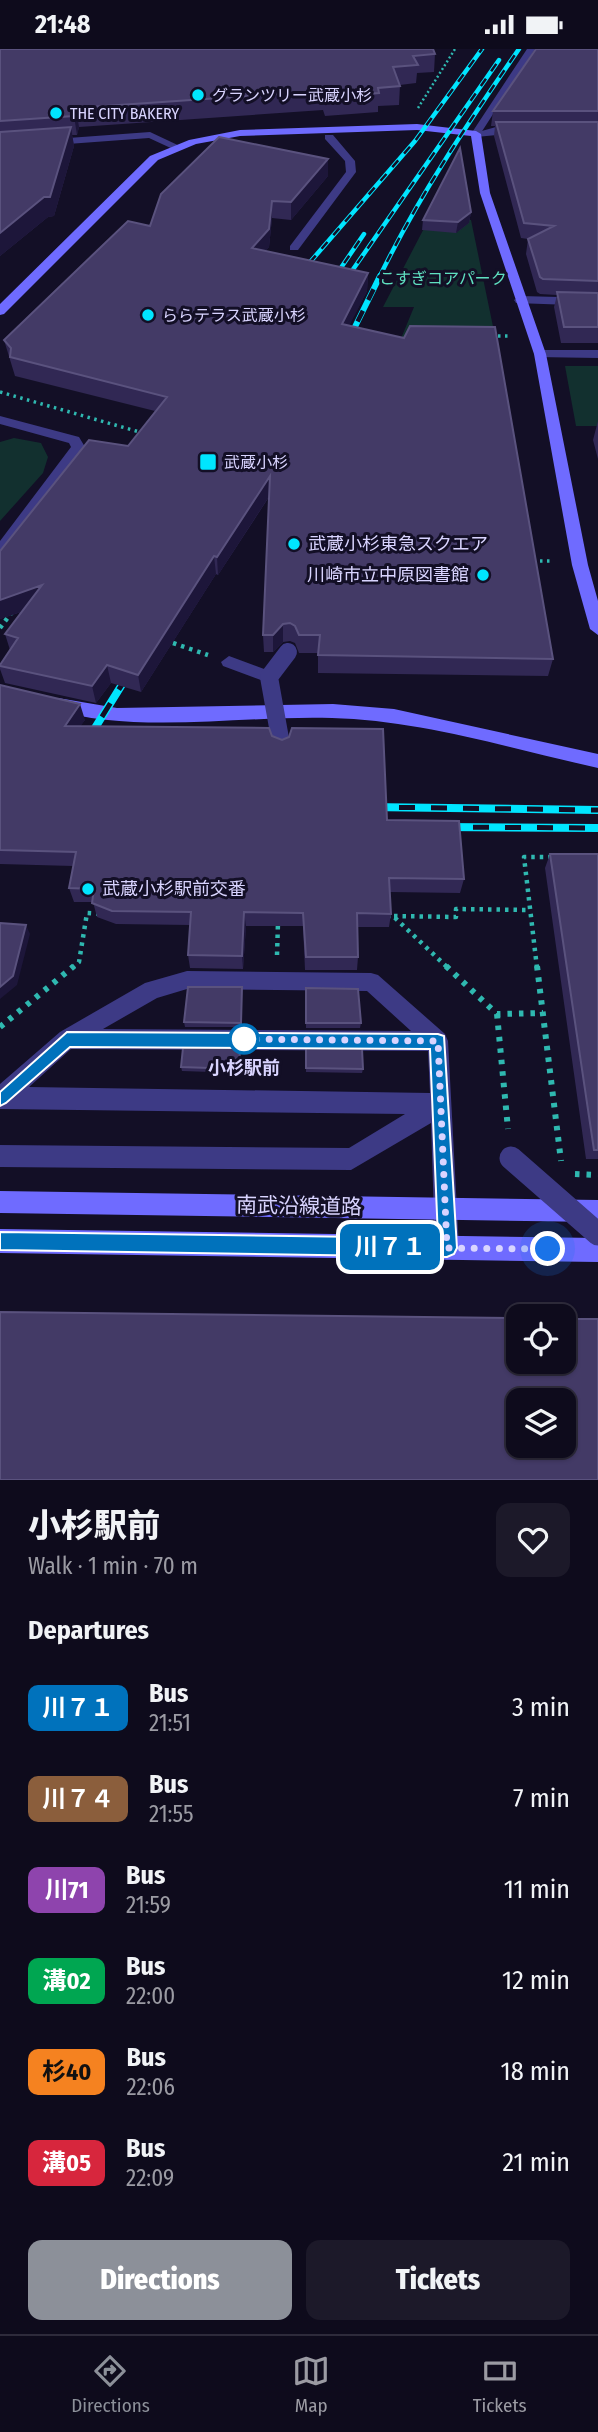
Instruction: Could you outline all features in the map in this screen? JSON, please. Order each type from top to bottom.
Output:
[{"type":"street","points":[[531,49],[476,134],[485,193],[540,354],[580,565],[598,629]]},
{"type":"street","points":[[0,311],[155,158],[193,142],[240,133],[417,127],[476,134],[496,130],[530,130]]},
{"type":"street","points":[[0,146],[150,135],[179,148]]},
{"type":"street","points":[[294,248],[351,172],[350,161],[329,137]]},
{"type":"street","points":[[520,300],[598,302]]},
{"type":"street","points":[[540,354],[598,354]]},
{"type":"street","points":[[0,420],[74,440],[78,447],[0,552]]},
{"type":"street","points":[[281,744],[269,677],[288,652]]},
{"type":"street","points":[[229,661],[269,677]]},
{"type":"street","points":[[36,699],[117,715],[332,711],[394,716],[598,761]]},
{"type":"street","points":[[1,1097],[67,1039],[152,990],[187,980],[371,982],[438,1041],[447,1248]]},
{"type":"street","points":[[67,1039],[438,1041]]},
{"type":"street","points":[[1,1097],[442,1104]]},
{"type":"street","points":[[0,1156],[351,1159],[442,1104]]},
{"type":"street","points":[[511,1158],[598,1234]]},
{"type":"street","name":"南武沿線道路","points":[[0,1202],[598,1211]]},
{"type":"street","points":[[0,1241],[598,1250]]},
{"type":"path","points":[[488,336],[514,336]]},
{"type":"path","points":[[0,392],[143,433]]},
{"type":"path","points":[[135,443],[149,425]]},
{"type":"path","points":[[529,561],[556,561]]},
{"type":"path","points":[[0,628],[16,606]]},
{"type":"path","points":[[173,643],[229,661]]},
{"type":"path","points":[[561,857],[524,857],[562,1174],[598,1175]]},
{"type":"path","points":[[375,916],[456,917],[456,909],[530,910]]},
{"type":"path","points":[[0,1027],[79,962],[87,913],[111,913]]},
{"type":"path","points":[[393,916],[497,1014],[511,1158]]},
{"type":"path","points":[[497,1014],[543,1013]]},
{"type":"green space","name":"こすぎコアパーク","points":[[432,213],[471,220],[496,341],[400,341],[414,307],[383,307]]},
{"type":"green space","points":[[565,366],[598,366],[598,426],[576,426]]},
{"type":"green space","points":[[14,438],[41,443],[48,457],[43,473],[0,521],[0,442]]},
{"type":"building","name":"グランツリー武蔵小杉","points":[[0,49],[433,49],[435,54],[413,56],[418,65],[393,67],[400,86],[378,88],[379,93],[326,97],[323,91],[76,108],[74,116],[0,121]]},
{"type":"building","points":[[536,49],[598,49],[598,111],[493,111]]},
{"type":"building","points":[[496,122],[598,122],[598,281],[540,277],[528,239],[554,226],[524,223]]},
{"type":"building","points":[[71,127],[50,197],[44,197],[0,233],[0,132]]},
{"type":"building","points":[[219,137],[328,159],[291,202],[272,201],[269,229],[252,248],[368,273],[342,324],[404,338],[410,326],[495,327],[553,659],[318,655],[320,635],[299,635],[295,626],[290,623],[283,624],[273,635],[263,635],[270,476],[217,557],[214,556],[138,675],[107,665],[92,686],[0,666],[18,638],[5,634],[42,585],[0,600],[0,551],[89,440],[128,446],[167,397],[10,357],[11,348],[4,340],[128,221],[150,226],[161,194]]},
{"type":"building","points":[[460,148],[471,212],[458,222],[423,220]]},
{"type":"building","points":[[557,292],[598,293],[598,327],[564,327]]},
{"type":"building","points":[[0,685],[80,704],[65,726],[269,728],[272,736],[282,740],[289,737],[292,728],[383,729],[387,820],[459,821],[464,879],[389,878],[391,914],[357,913],[358,957],[306,957],[303,913],[244,912],[242,956],[188,955],[191,912],[112,911],[92,903],[94,889],[69,888],[76,852],[0,850]]},
{"type":"building","points":[[550,854],[598,854],[598,1150],[594,1150]]},
{"type":"building","points":[[0,923],[26,925],[13,976],[0,987]]},
{"type":"building","points":[[188,987],[242,987],[241,1023],[184,1022]]},
{"type":"building","points":[[306,988],[358,989],[361,1023],[306,1023]]},
{"type":"building","points":[[183,1048],[240,1048],[239,1069],[181,1067]]},
{"type":"building","points":[[306,1048],[362,1049],[363,1069],[306,1068]]},
{"type":"building","points":[[0,1312],[506,1318],[506,1374],[576,1374],[576,1319],[598,1319],[598,1480],[0,1480]]},
{"type":"railway","points":[[298,276],[415,141],[482,49]]},
{"type":"railway","points":[[380,276],[427,189],[519,49]]},
{"type":"railway","points":[[347,278],[499,60]]},
{"type":"railway","points":[[334,278],[364,234]]},
{"type":"railway","points":[[330,283],[335,276]]},
{"type":"railway","points":[[340,287],[348,276]]},
{"type":"railway","points":[[347,343],[380,276]]},
{"type":"railway","points":[[85,744],[131,670]]},
{"type":"railway","points":[[367,807],[598,810]]},
{"type":"railway","points":[[441,827],[598,828]]},
{"type":"bus line","name":"川７１","points":[[0,1098],[67,1039],[438,1041],[447,1248],[0,1241]]},
{"type":"place","name":"グランツリー武蔵小杉","points":[[198,95]]},
{"type":"place","name":"THE CITY BAKERY","points":[[56,113]]},
{"type":"place","name":"ららテラス武蔵小杉","points":[[148,315]]},
{"type":"place","name":"武蔵小杉","points":[[208,462]]},
{"type":"place","name":"武蔵小杉東急スクエア","points":[[294,544]]},
{"type":"place","name":"川崎市立中原図書館","points":[[483,575]]},
{"type":"place","name":"武蔵小杉駅前交番","points":[[88,889]]},
{"type":"place","name":"小杉駅前","points":[[244,1039]]},
{"type":"route","points":[[244,1039],[438,1041],[447,1248],[548,1249]]}]
